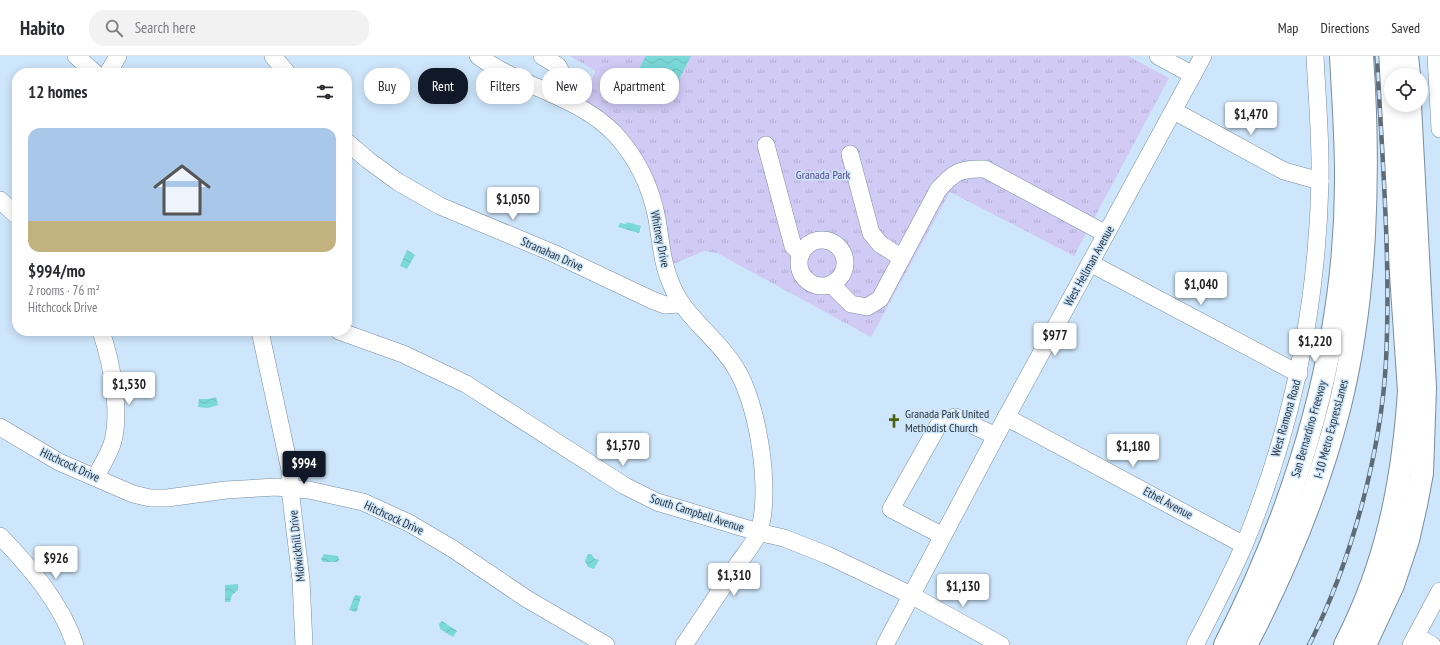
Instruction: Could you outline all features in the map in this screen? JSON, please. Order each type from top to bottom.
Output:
[{"type":"highway","name":"San Bernardino Freeway","points":[[1225,645],[1262,568],[1302,460],[1319,400],[1334,325],[1344,238],[1346,176],[1341,56]]},
{"type":"highway","name":"I-10 Metro ExpressLanes","points":[[1246,645],[1266,606],[1297,538],[1320,474],[1344,387],[1360,282],[1366,202],[1365,104],[1362,56]]},
{"type":"highway","points":[[1345,645],[1362,612],[1384,548],[1399,484],[1406,438],[1409,391],[1386,56]]},
{"type":"highway","points":[[1407,56],[1408,68]]},
{"type":"highway","points":[[1365,645],[1393,585],[1408,540],[1422,473],[1425,388],[1410,112]]},
{"type":"highway","points":[[1334,325],[1344,387]]},
{"type":"street","points":[[76,56],[89,68]]},
{"type":"street","points":[[111,68],[118,56]]},
{"type":"street","points":[[273,56],[283,68]]},
{"type":"street","name":"Whitney Drive","points":[[478,56],[519,81],[542,90]]},
{"type":"street","points":[[542,56],[559,68]]},
{"type":"street","points":[[1158,56],[1193,75]]},
{"type":"street","name":"West Hellman Avenue","points":[[885,645],[1006,417],[1203,56]]},
{"type":"street","name":"West Ramona Road","points":[[1194,645],[1244,545],[1282,435],[1299,374],[1312,287],[1320,181],[1315,56]]},
{"type":"street","points":[[1438,56],[1440,129]]},
{"type":"street","name":"Whitney Drive","points":[[574,104],[598,119],[615,134],[642,173],[657,217],[664,268],[680,304],[690,317],[722,349],[735,367],[746,388],[760,448],[763,479],[764,499],[758,532]]},
{"type":"street","points":[[1174,111],[1284,171],[1320,181]]},
{"type":"street","points":[[766,145],[793,246],[801,254]]},
{"type":"street","name":"Stranahan Drive","points":[[352,146],[398,182],[440,206],[553,253],[652,300],[665,305],[680,304]]},
{"type":"street","points":[[850,154],[871,233],[880,244],[902,258]]},
{"type":"street","points":[[831,284],[851,304],[867,307],[880,299],[938,190],[951,175],[967,168],[985,169],[1106,234]]},
{"type":"street","points":[[822,240],[831,242],[844,254],[845,263],[843,272],[838,279],[831,284],[822,286],[813,284],[806,279],[801,272],[799,263],[801,254],[806,247],[814,242],[822,240]]},
{"type":"street","points":[[1090,263],[1299,374]]},
{"type":"street","points":[[96,477],[113,442],[116,426],[113,377],[109,353],[103,336]]},
{"type":"street","name":"Midwickhill Drive","points":[[261,336],[290,470],[290,489],[301,580],[304,645]]},
{"type":"street","name":"South Campbell Avenue","points":[[352,336],[403,354],[466,384],[625,486],[657,502],[758,532],[784,538],[827,555],[911,595],[1001,645]]},
{"type":"street","points":[[943,536],[891,509],[938,424],[955,417],[996,436]]},
{"type":"street","name":"Ethel Avenue","points":[[1006,417],[1244,545]]},
{"type":"street","name":"Hitchcock Drive","points":[[0,427],[10,435],[59,462],[133,494],[150,498],[167,498],[226,490],[276,487],[309,490],[363,502],[409,523],[454,549],[527,599],[606,645]]},
{"type":"street","points":[[684,645],[758,532]]},
{"type":"street","points":[[0,536],[21,558],[47,593],[69,628],[75,645]]},
{"type":"street","points":[[1432,645],[1413,640],[1440,591]]},
{"type":"green space","name":"Granada Park","points":[[570,56],[1128,56],[1169,78],[1074,256],[950,192],[871,337],[717,253],[704,251],[671,265],[660,196],[584,104],[592,104],[592,78],[596,71]]},
{"type":"water","points":[[646,56],[691,56],[679,79],[679,68],[639,68]]},
{"type":"water","points":[[627,222],[641,226],[639,233],[618,227],[620,223],[626,224]]},
{"type":"water","points":[[407,250],[415,255],[407,269],[400,266]]},
{"type":"water","points":[[216,397],[218,405],[208,408],[198,407],[199,399]]},
{"type":"water","points":[[324,554],[338,556],[338,562],[323,562],[321,559]]},
{"type":"water","points":[[588,554],[591,554],[595,559],[599,560],[594,569],[588,567],[585,561]]},
{"type":"water","points":[[238,584],[238,590],[232,595],[230,602],[225,602],[225,585]]},
{"type":"water","points":[[355,595],[361,596],[357,611],[355,612],[349,610]]},
{"type":"water","points":[[442,621],[457,631],[453,637],[440,629],[439,624]]},
{"type":"railway","points":[[1309,645],[1324,613],[1351,543],[1371,470],[1383,396],[1386,361],[1387,246],[1377,56]]},
{"type":"place","name":"Granada Park United Methodist Church","points":[[894,421]]}]
